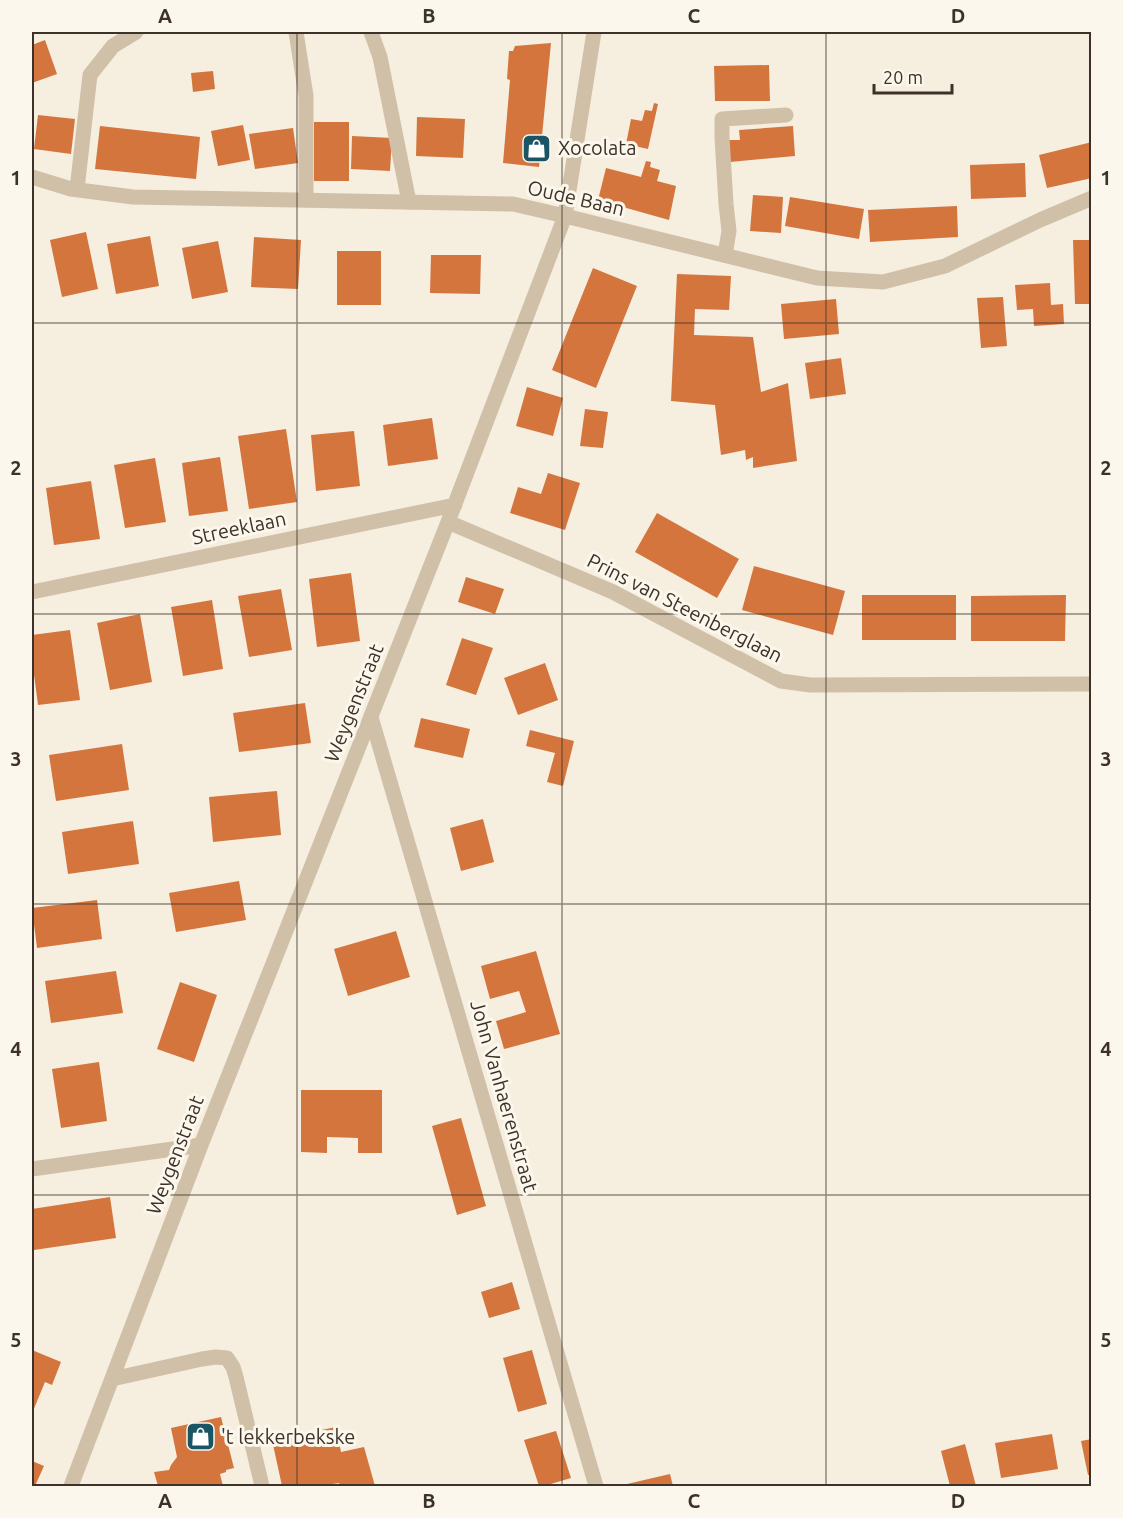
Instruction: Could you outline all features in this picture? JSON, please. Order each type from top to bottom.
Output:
[{"type":"street","points":[[77,189],[90,75],[113,46],[136,32]]},
{"type":"street","points":[[296,32],[306,96],[306,200]]},
{"type":"street","points":[[371,32],[380,57],[409,202]]},
{"type":"street","name":"Weygenstraat","points":[[71,1486],[201,1145],[455,505],[565,216],[594,32]]},
{"type":"street","points":[[725,255],[729,231],[722,119],[786,115]]},
{"type":"street","name":"Oude Baan","points":[[32,177],[77,189],[133,197],[513,204],[817,278],[883,282],[945,266],[1040,220],[1092,198]]},
{"type":"street","name":"Streeklaan","points":[[32,592],[455,505]]},
{"type":"street","name":"Prins van Steenberglaan","points":[[448,522],[613,592],[781,681],[810,685],[1092,684]]},
{"type":"street","name":"John Vanhaerenstraat","points":[[371,717],[596,1486]]},
{"type":"street","points":[[32,1168],[201,1145]]},
{"type":"street","points":[[112,1379],[202,1359],[227,1358],[236,1377],[262,1486]]},
{"type":"building","points":[[45,40],[57,74],[32,83],[32,45]]},
{"type":"building","points":[[551,43],[539,167],[503,163],[510,80],[507,79],[509,51],[513,51],[515,46]]},
{"type":"building","points":[[769,65],[770,101],[715,101],[714,66]]},
{"type":"building","points":[[213,71],[215,89],[193,92],[191,73]]},
{"type":"building","points":[[654,103],[658,104],[648,149],[626,144],[631,119],[642,121],[645,110],[652,111]]},
{"type":"building","points":[[38,115],[75,119],[71,154],[34,149]]},
{"type":"building","points":[[417,117],[465,119],[463,158],[416,156]]},
{"type":"building","points":[[314,122],[349,122],[349,181],[314,181]]},
{"type":"building","points":[[243,125],[250,160],[218,166],[211,131]]},
{"type":"building","points":[[100,126],[200,137],[196,179],[95,169]]},
{"type":"building","points":[[793,126],[795,156],[730,162],[728,140],[740,140],[739,130]]},
{"type":"building","points":[[293,128],[298,163],[255,169],[249,134]]},
{"type":"building","points":[[352,136],[392,138],[390,171],[351,169]]},
{"type":"building","points":[[1092,142],[1092,178],[1047,188],[1039,155]]},
{"type":"building","points":[[646,161],[651,162],[650,167],[660,170],[657,181],[676,186],[669,220],[598,200],[606,168],[641,177]]},
{"type":"building","points":[[1025,163],[1026,197],[971,199],[970,165]]},
{"type":"building","points":[[753,195],[783,197],[781,233],[750,231]]},
{"type":"building","points":[[790,197],[864,209],[859,239],[785,226]]},
{"type":"building","points":[[957,206],[958,237],[870,242],[868,210]]},
{"type":"building","points":[[86,232],[98,289],[62,297],[50,240]]},
{"type":"building","points":[[150,236],[159,286],[116,294],[107,244]]},
{"type":"building","points":[[254,237],[301,240],[298,289],[251,287]]},
{"type":"building","points":[[1073,240],[1092,240],[1092,304],[1075,304]]},
{"type":"building","points":[[218,241],[228,292],[192,299],[182,248]]},
{"type":"building","points":[[337,251],[381,251],[381,305],[337,305]]},
{"type":"building","points":[[431,255],[481,255],[480,294],[430,293]]},
{"type":"building","points":[[593,268],[637,286],[596,388],[552,370]]},
{"type":"building","points":[[677,274],[731,276],[729,310],[695,309],[694,335],[753,337],[761,392],[788,383],[797,461],[753,468],[753,457],[746,460],[745,450],[721,455],[715,405],[671,401]]},
{"type":"building","points":[[1050,283],[1051,305],[1063,304],[1064,324],[1034,326],[1033,309],[1017,310],[1015,285]]},
{"type":"building","points":[[1003,297],[1007,346],[981,348],[977,298]]},
{"type":"building","points":[[836,299],[839,334],[784,339],[781,304]]},
{"type":"building","points":[[841,358],[846,394],[810,399],[805,363]]},
{"type":"building","points":[[527,387],[563,398],[553,436],[516,426]]},
{"type":"building","points":[[585,409],[608,412],[603,448],[580,446]]},
{"type":"building","points":[[432,418],[438,459],[388,466],[383,425]]},
{"type":"building","points":[[286,429],[297,502],[249,509],[238,436]]},
{"type":"building","points":[[354,431],[360,486],[316,491],[311,435]]},
{"type":"building","points":[[220,457],[228,511],[189,516],[182,463]]},
{"type":"building","points":[[155,458],[166,522],[125,528],[114,465]]},
{"type":"building","points":[[548,473],[580,483],[565,530],[510,513],[518,487],[541,494]]},
{"type":"building","points":[[91,481],[100,539],[54,545],[46,488]]},
{"type":"building","points":[[657,513],[739,559],[717,598],[635,552]]},
{"type":"building","points":[[754,566],[845,591],[833,635],[742,610]]},
{"type":"building","points":[[351,573],[360,641],[317,647],[309,579]]},
{"type":"building","points":[[466,577],[504,589],[495,614],[458,602]]},
{"type":"building","points":[[281,589],[292,650],[249,657],[238,596]]},
{"type":"building","points":[[862,595],[956,595],[956,640],[862,640]]},
{"type":"building","points":[[1066,595],[1065,641],[971,641],[971,596]]},
{"type":"building","points":[[212,600],[223,669],[183,676],[171,607]]},
{"type":"building","points":[[140,614],[152,682],[110,690],[97,623]]},
{"type":"building","points":[[70,630],[80,700],[38,705],[32,659],[32,635]]},
{"type":"building","points":[[462,638],[493,648],[476,695],[446,685]]},
{"type":"building","points":[[545,663],[558,700],[518,715],[504,678]]},
{"type":"building","points":[[305,703],[311,743],[239,752],[233,713]]},
{"type":"building","points":[[421,718],[470,729],[463,758],[414,747]]},
{"type":"building","points":[[530,730],[574,741],[563,786],[547,782],[555,753],[526,746]]},
{"type":"building","points":[[122,744],[129,790],[56,801],[49,755]]},
{"type":"building","points":[[277,791],[281,835],[213,842],[209,797]]},
{"type":"building","points":[[483,819],[494,862],[461,871],[450,828]]},
{"type":"building","points":[[133,821],[139,864],[68,874],[62,832]]},
{"type":"building","points":[[239,881],[246,920],[176,932],[169,893]]},
{"type":"building","points":[[97,900],[102,939],[37,948],[32,908]]},
{"type":"building","points":[[396,931],[410,977],[348,996],[334,949]]},
{"type":"building","points":[[536,951],[560,1034],[504,1049],[496,1021],[526,1012],[519,991],[490,999],[481,966]]},
{"type":"building","points":[[116,971],[123,1013],[51,1023],[45,981]]},
{"type":"building","points":[[180,982],[217,995],[194,1062],[157,1049]]},
{"type":"building","points":[[99,1062],[107,1121],[61,1128],[52,1069]]},
{"type":"building","points":[[301,1090],[382,1090],[382,1153],[358,1153],[358,1138],[327,1137],[327,1153],[301,1152]]},
{"type":"building","points":[[461,1118],[486,1206],[457,1215],[432,1126]]},
{"type":"building","points":[[110,1197],[116,1238],[34,1250],[32,1209]]},
{"type":"building","points":[[512,1282],[520,1309],[489,1318],[481,1292]]},
{"type":"building","points":[[32,1350],[61,1362],[52,1385],[45,1382],[33,1411],[32,1410]]},
{"type":"building","points":[[532,1350],[547,1404],[518,1412],[503,1358]]},
{"type":"building","points":[[221,1417],[234,1468],[220,1474],[223,1486],[158,1486],[154,1472],[169,1470],[177,1457],[171,1428]]},
{"type":"building","points":[[336,1427],[341,1452],[364,1447],[375,1486],[340,1486],[339,1483],[319,1486],[282,1486],[272,1440]]},
{"type":"building","points":[[556,1431],[571,1478],[539,1486],[524,1440]]},
{"type":"building","points":[[1052,1434],[1058,1469],[1001,1478],[995,1443]]},
{"type":"building","points":[[1092,1439],[1092,1475],[1088,1475],[1081,1441]]},
{"type":"building","points":[[965,1444],[976,1486],[950,1486],[941,1451]]},
{"type":"building","points":[[32,1461],[44,1466],[35,1486],[32,1486]]},
{"type":"building","points":[[670,1474],[673,1486],[628,1486],[627,1484]]},
{"type":"place","name":"Xocolata","points":[[537,148]]},
{"type":"place","name":"'t lekkerbekske","points":[[200,1437]]}]
